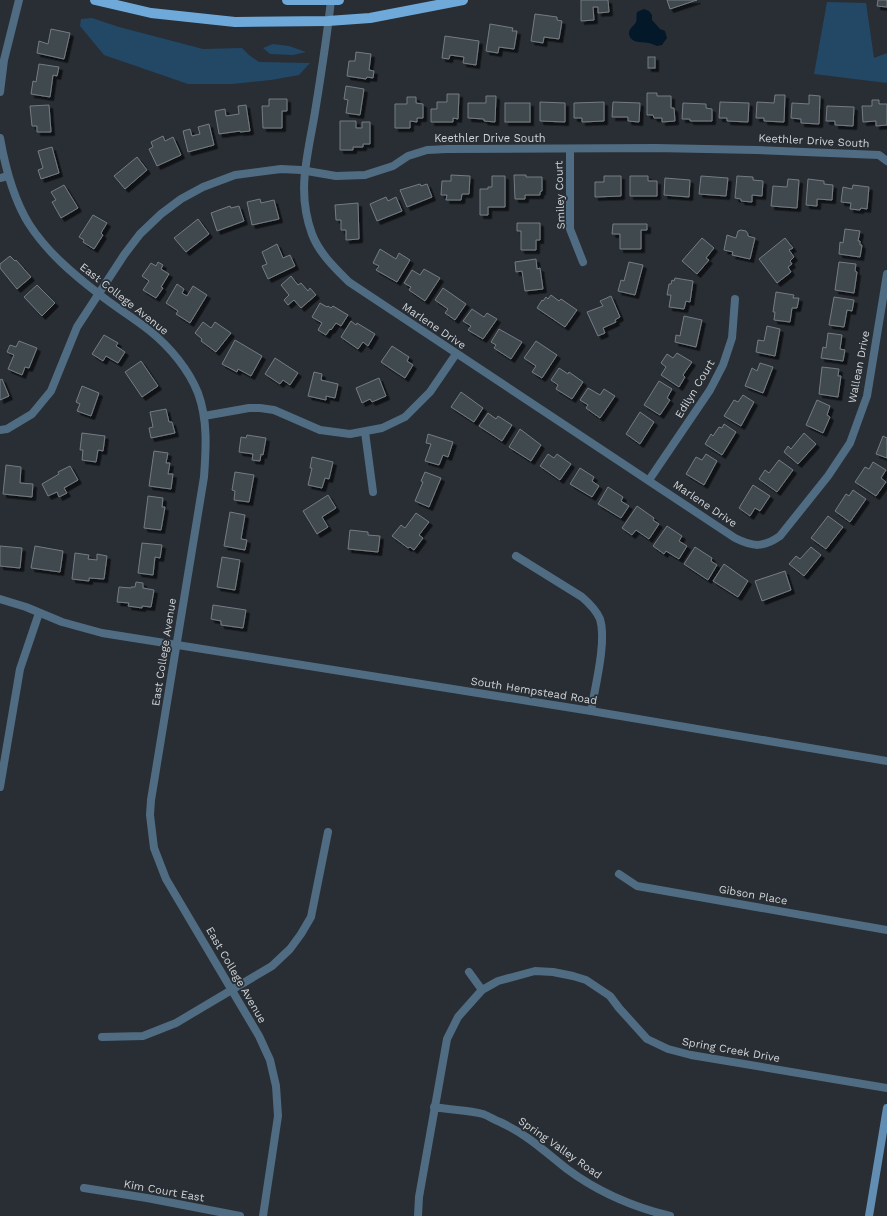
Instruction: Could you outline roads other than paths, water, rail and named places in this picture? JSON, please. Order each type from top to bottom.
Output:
[{"type":"main road","points":[[95,0],[151,13],[235,22],[328,22],[370,18],[463,0]]},
{"type":"main road","points":[[287,0],[339,0]]},
{"type":"main road","points":[[868,1216],[887,1108]]},
{"type":"street","points":[[0,92],[2,60],[19,0]]},
{"type":"street","name":"Marlene Drive","points":[[331,0],[303,183],[304,204],[309,224],[318,247],[331,264],[349,282],[735,538],[747,544],[759,545]]},
{"type":"street","name":"East College Avenue","points":[[0,138],[4,177],[28,222],[41,240],[64,265],[99,294],[150,331],[166,346],[183,366],[197,393],[204,416],[206,448],[204,477],[151,800],[150,815],[154,848],[166,879],[259,1036],[270,1060],[276,1086],[278,1116],[263,1216]]},
{"type":"street","name":"Smiley Court","points":[[570,149],[570,229],[583,262]]},
{"type":"street","name":"Keethler Drive South","points":[[0,430],[7,429],[32,414],[51,391],[77,327],[140,234],[161,214],[181,200],[203,187],[235,175],[271,170],[305,171],[336,176],[365,175],[393,166],[408,156],[427,150],[757,150],[879,155],[887,161]]},
{"type":"street","name":"Wallean Drive","points":[[759,545],[770,543],[780,536],[828,476],[850,443],[867,396],[887,274]]},
{"type":"street","name":"Edilyn Court","points":[[649,480],[710,390],[723,365],[732,338],[735,299]]},
{"type":"street","points":[[204,416],[249,408],[260,408],[274,410],[320,430],[350,434],[382,428],[405,418],[430,392],[456,354]]},
{"type":"street","points":[[365,432],[373,492]]},
{"type":"street","points":[[516,556],[582,597],[591,605],[599,617],[602,629],[602,643],[591,711]]},
{"type":"street","name":"South Hempstead Road","points":[[0,599],[62,622],[88,630],[119,636],[177,644],[591,711],[887,761]]},
{"type":"street","points":[[0,787],[20,670],[39,613]]},
{"type":"street","points":[[102,1037],[143,1036],[176,1023],[272,966],[290,949],[311,917],[328,832]]},
{"type":"street","name":"Gibson Place","points":[[619,874],[637,886],[887,930]]},
{"type":"street","name":"Spring Creek Drive","points":[[418,1216],[419,1197],[447,1039],[458,1017],[482,990],[498,981],[535,971],[553,972],[573,976],[586,980],[610,996],[647,1039],[668,1049],[691,1055],[887,1088]]},
{"type":"street","points":[[469,972],[482,990]]},
{"type":"street","name":"Spring Valley Road","points":[[434,1107],[484,1114],[518,1130],[588,1184],[618,1199],[652,1212],[670,1216]]},
{"type":"street","name":"Kim Court East","points":[[84,1188],[240,1216]]}]
